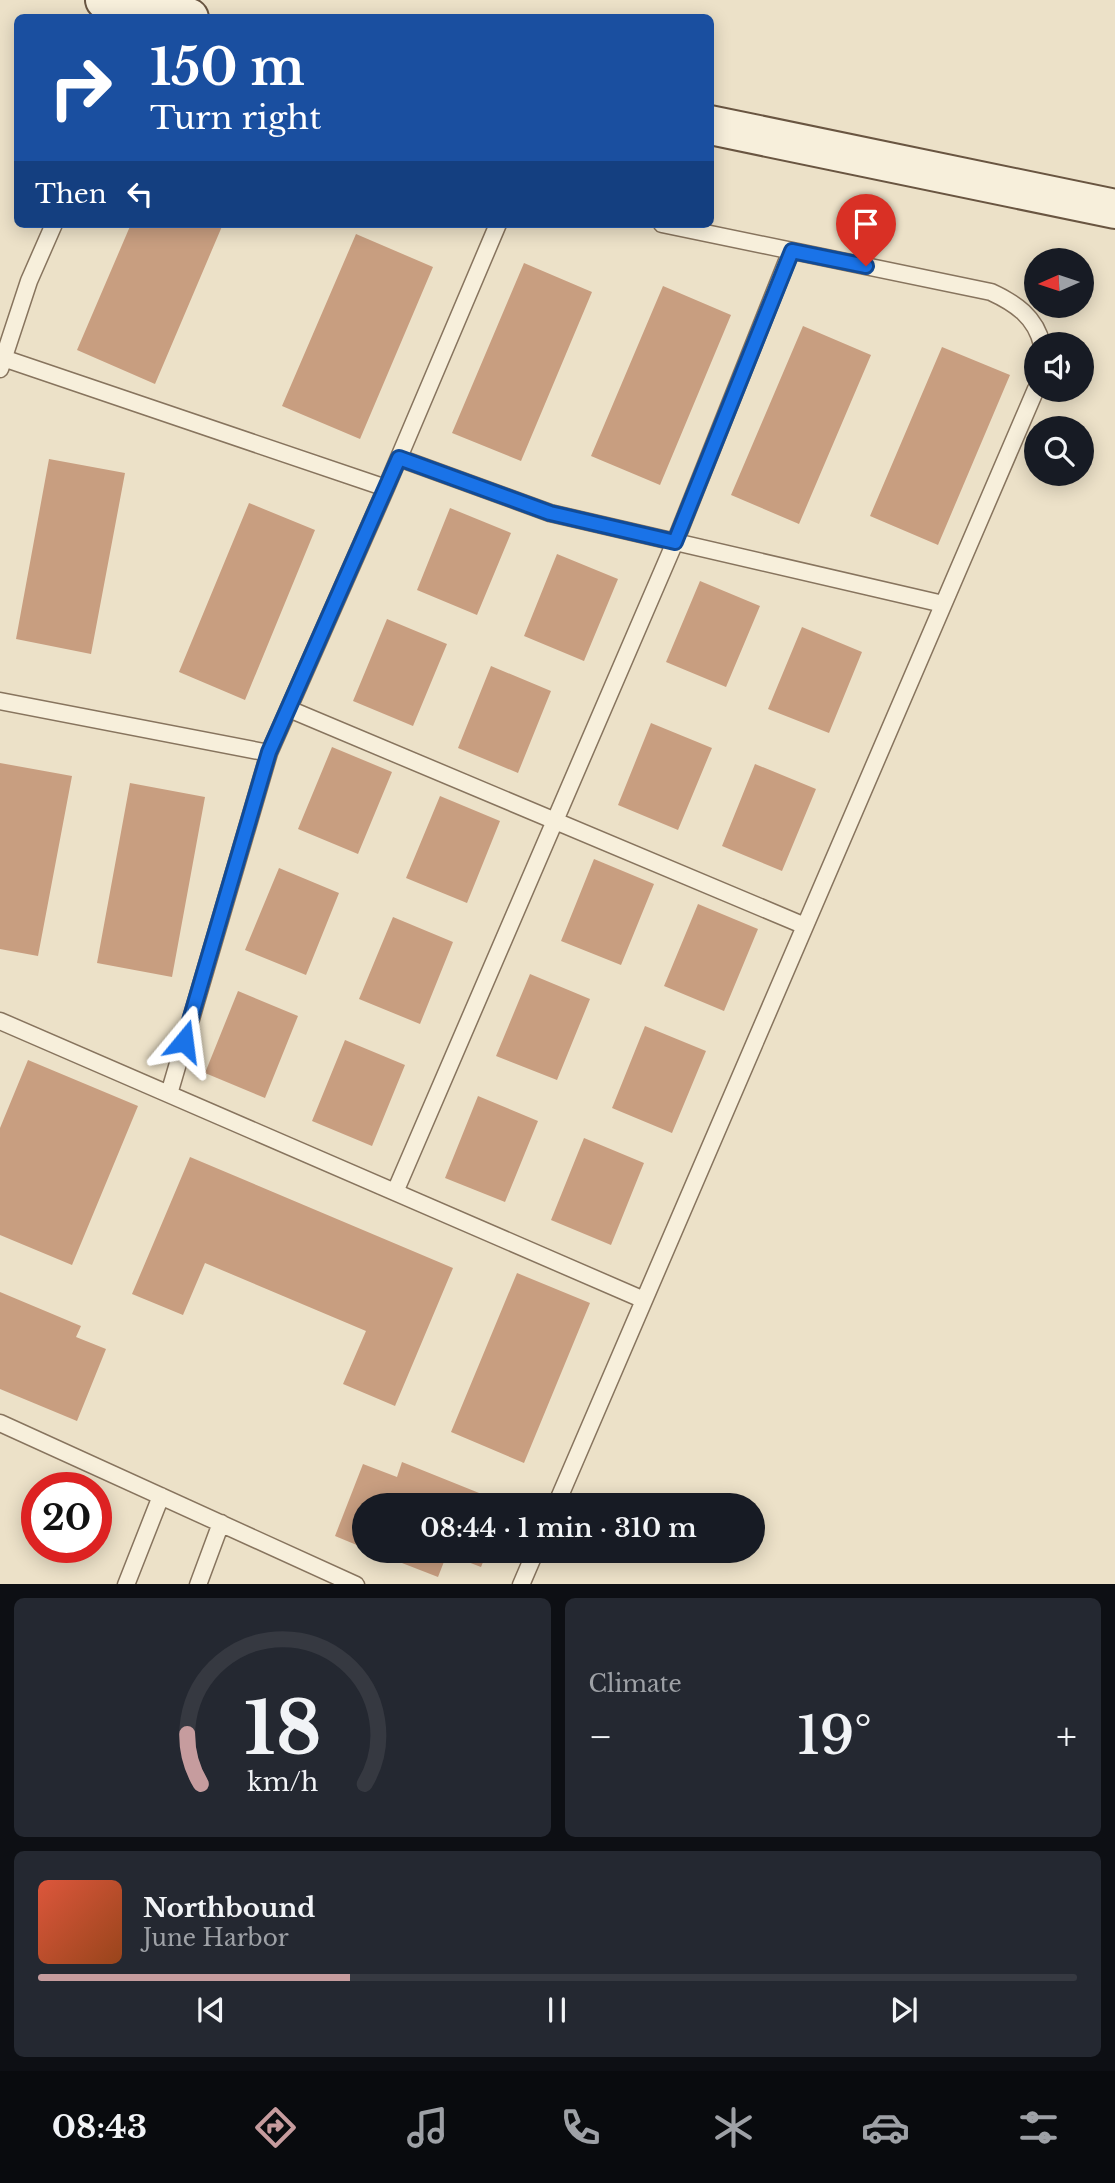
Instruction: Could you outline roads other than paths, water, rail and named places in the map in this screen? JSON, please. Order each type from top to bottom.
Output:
[{"type":"main road","points":[[105,0],[170,14]]},
{"type":"main road","points":[[714,126],[1115,209]]},
{"type":"lane","points":[[52,228],[29,281],[2,364],[386,488]]},
{"type":"lane","points":[[169,1094],[269,752],[386,488],[496,228]]},
{"type":"lane","points":[[681,228],[991,292],[1014,302],[1030,318],[1036,332]]},
{"type":"lane","points":[[395,1192],[675,542],[792,251]]},
{"type":"lane","points":[[561,1493],[1030,402]]},
{"type":"lane","points":[[399,458],[550,513],[943,604]]},
{"type":"lane","points":[[0,701],[269,752]]},
{"type":"lane","points":[[289,709],[805,926]]},
{"type":"lane","points":[[0,1021],[644,1300]]},
{"type":"lane","points":[[0,1423],[356,1584]]},
{"type":"lane","points":[[126,1584],[160,1496]]},
{"type":"lane","points":[[198,1584],[221,1524]]},
{"type":"lane","points":[[521,1584],[530,1563]]}]
